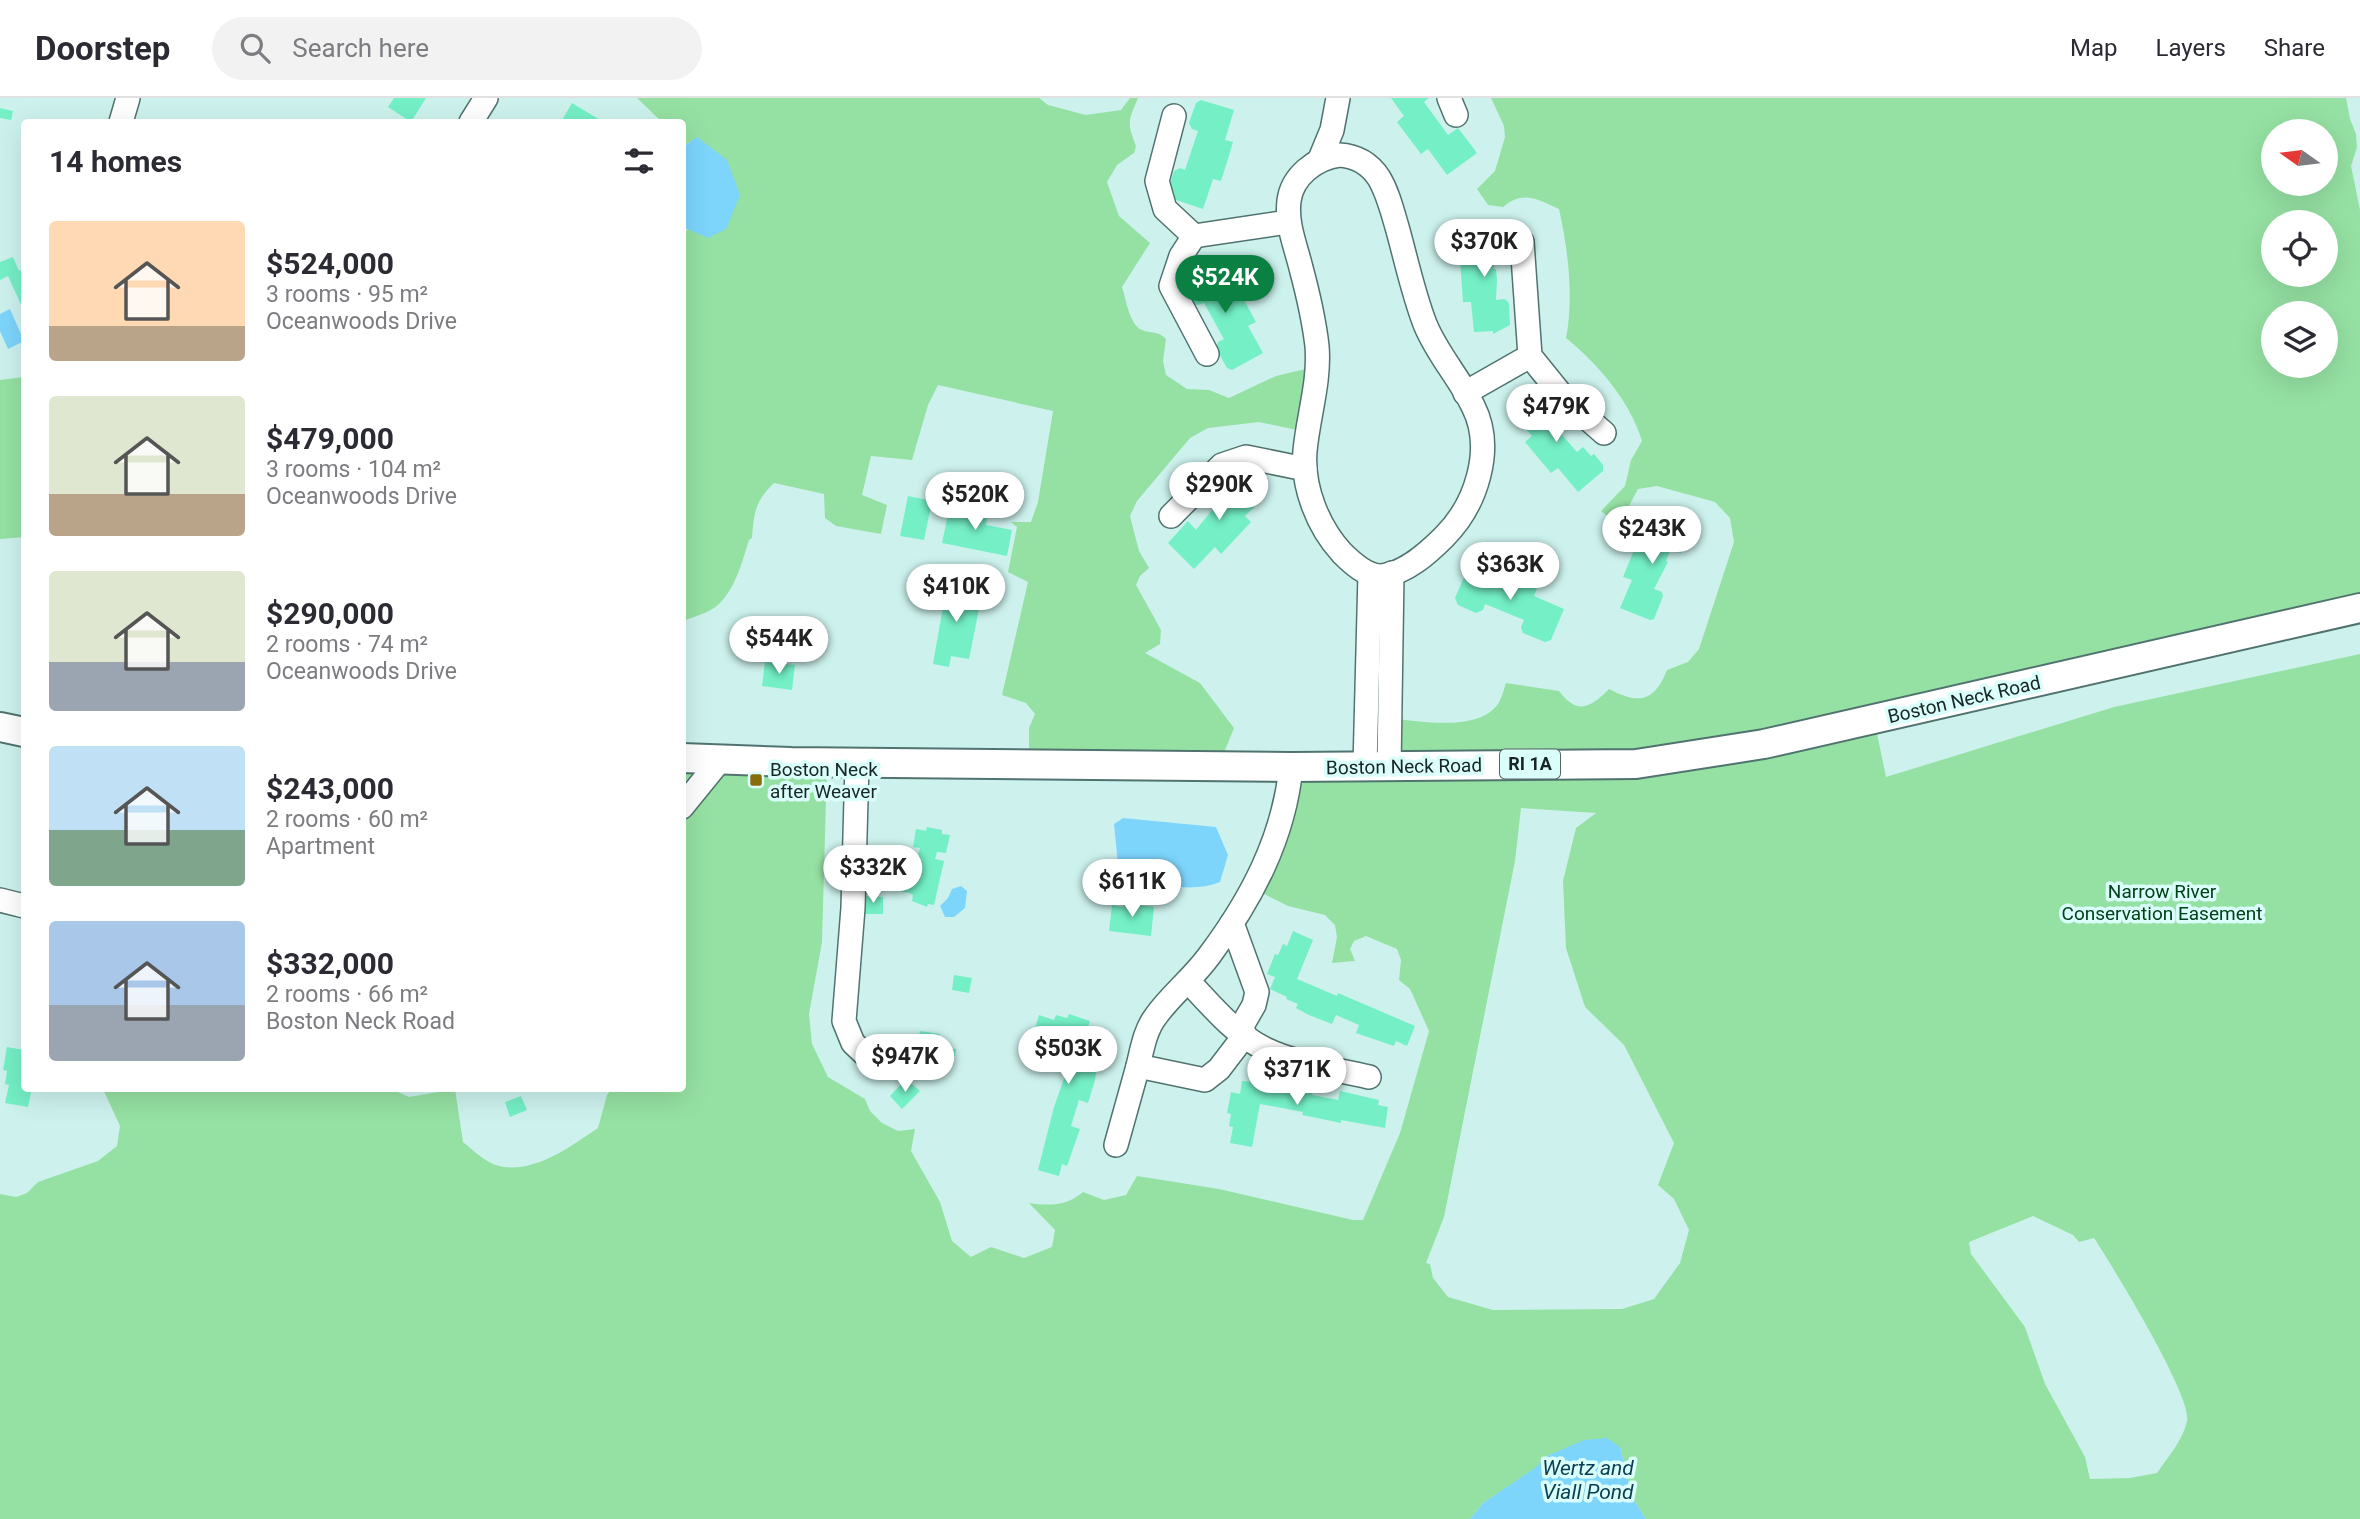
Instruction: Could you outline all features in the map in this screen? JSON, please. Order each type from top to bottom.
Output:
[{"type":"main road","name":"Boston Neck Road","points":[[686,758],[857,763],[1291,767],[1636,764],[1764,744],[2360,608]]},
{"type":"main road","points":[[0,727],[21,731]]},
{"type":"street","points":[[122,119],[128,98]]},
{"type":"street","points":[[473,119],[486,98]]},
{"type":"street","points":[[1320,159],[1349,156],[1367,164],[1387,193],[1425,324],[1436,349],[1473,406],[1480,432],[1480,474],[1473,496],[1457,524],[1431,550],[1381,574],[1350,562],[1333,543],[1314,508],[1305,469],[1317,349],[1289,222],[1289,201],[1298,180],[1320,159],[1332,130],[1338,98]]},
{"type":"street","points":[[1174,116],[1157,181],[1166,209],[1194,236]]},
{"type":"street","points":[[1207,354],[1171,286],[1181,256],[1194,236],[1289,222]]},
{"type":"street","points":[[1522,242],[1530,356],[1564,398],[1604,433]]},
{"type":"street","points":[[1465,393],[1530,356]]},
{"type":"street","points":[[1171,516],[1222,465],[1246,457],[1305,469]]},
{"type":"street","points":[[1377,767],[1381,574]]},
{"type":"street","points":[[686,802],[721,759]]},
{"type":"street","points":[[857,763],[853,908],[844,1021],[853,1043],[870,1059]]},
{"type":"street","points":[[1116,1145],[1154,1017],[1188,981],[1232,923],[1256,881],[1276,839],[1288,799],[1291,767]]},
{"type":"street","points":[[0,900],[21,905]]},
{"type":"street","points":[[1138,1066],[1205,1080],[1219,1069],[1242,1033],[1257,992],[1232,923]]},
{"type":"street","points":[[1188,981],[1242,1033],[1263,1048],[1289,1058],[1369,1077]]},
{"type":"green space","points":[[637,98],[1039,98],[1048,105],[1086,115],[1121,110],[1130,98],[1138,98],[1130,122],[1136,146],[1134,153],[1117,165],[1107,182],[1119,216],[1150,243],[1122,287],[1136,326],[1160,334],[1166,339],[1163,361],[1166,375],[1187,389],[1209,390],[1229,398],[1276,376],[1318,366],[1311,433],[1259,422],[1208,428],[1190,438],[1137,501],[1130,516],[1139,551],[1149,568],[1140,576],[1136,585],[1161,630],[1160,644],[1145,653],[1200,683],[1234,728],[1219,765],[1029,763],[1029,728],[1035,714],[1026,703],[1002,695],[1028,582],[1008,572],[1017,527],[1011,522],[1031,522],[1038,502],[1053,411],[938,385],[928,405],[912,460],[871,456],[862,495],[887,505],[881,534],[836,526],[825,518],[824,494],[774,483],[757,508],[752,538],[729,591],[714,608],[686,620],[686,230],[698,137],[686,144],[686,119],[659,119]]},
{"type":"green space","name":"Narrow River Conservation Easement","points":[[1491,98],[2346,98],[2356,134],[2357,147],[2351,166],[2360,210],[2360,609],[1876,729],[1886,777],[2114,707],[2360,654],[2360,1519],[1646,1519],[1633,1499],[1620,1447],[1549,1455],[1536,1468],[1483,1503],[1470,1519],[0,1519],[0,1194],[16,1197],[27,1193],[38,1182],[98,1161],[117,1146],[120,1126],[104,1092],[398,1092],[409,1097],[455,1092],[463,1142],[493,1164],[517,1167],[554,1156],[598,1128],[610,1092],[686,1092],[686,759],[827,763],[822,942],[809,1014],[812,1044],[828,1077],[865,1099],[870,1111],[882,1123],[898,1131],[915,1129],[911,1151],[940,1202],[952,1241],[971,1257],[991,1247],[1024,1258],[1052,1247],[1055,1230],[1029,1203],[1058,1204],[1083,1192],[1104,1200],[1126,1195],[1137,1176],[1219,1189],[1353,1220],[1363,1220],[1400,1133],[1429,1031],[1410,989],[1399,980],[1401,960],[1397,949],[1366,936],[1354,941],[1350,949],[1355,961],[1332,963],[1337,937],[1335,925],[1325,915],[1288,906],[1256,890],[1291,773],[1372,771],[1377,693],[1385,691],[1397,719],[1436,723],[1465,721],[1489,713],[1498,704],[1506,683],[1559,691],[1572,704],[1578,706],[1590,704],[1609,689],[1628,697],[1644,698],[1657,689],[1667,670],[1688,662],[1699,649],[1734,542],[1730,518],[1715,502],[1657,486],[1638,489],[1619,525],[1601,511],[1625,486],[1631,460],[1642,441],[1630,412],[1612,384],[1590,359],[1566,338],[1570,306],[1569,274],[1559,209],[1530,198],[1517,199],[1503,207],[1488,205],[1477,189],[1495,171],[1505,137],[1504,126]],"holes":[[[1521,808],[1596,813],[1576,828],[1563,881],[1566,948],[1585,1007],[1624,1045],[1674,1143],[1658,1185],[1674,1199],[1689,1230],[1680,1263],[1654,1299],[1622,1309],[1493,1310],[1448,1297],[1433,1278],[1430,1264],[1426,1263],[1444,1217],[1515,861]],[[2033,1216],[2073,1235],[2079,1242],[2094,1238],[2165,1359],[2185,1407],[2187,1421],[2175,1448],[2157,1473],[2130,1478],[2090,1479],[2085,1457],[2045,1384],[2025,1327],[1971,1254],[1969,1242]]]},
{"type":"green space","points":[[21,377],[21,537],[0,539],[0,380]]},
{"type":"water","points":[[697,137],[727,160],[740,195],[726,229],[708,238],[686,228],[686,145]]},
{"type":"water","points":[[10,309],[21,334],[21,342],[8,349],[0,331],[0,314]]},
{"type":"water","points":[[1123,818],[1216,827],[1228,855],[1220,882],[1194,887],[1168,885],[1142,877],[1118,864],[1114,824]]},
{"type":"water","points":[[961,886],[967,891],[965,908],[954,917],[945,917],[940,906],[952,889]]},
{"type":"water","name":"Wertz and Viall Pond","points":[[1607,1438],[1620,1447],[1633,1499],[1646,1519],[1470,1519],[1483,1503],[1535,1468],[1549,1455],[1584,1440]]},
{"type":"building","points":[[394,98],[426,98],[413,119],[406,119],[388,107]]},
{"type":"building","points":[[1391,98],[1429,98],[1424,102],[1448,135],[1458,128],[1477,153],[1447,175],[1428,149],[1421,154],[1397,122],[1404,116]]},
{"type":"building","points":[[1201,100],[1234,110],[1225,140],[1233,142],[1227,162],[1221,181],[1213,179],[1203,209],[1170,198],[1167,192],[1174,171],[1180,168],[1185,170],[1198,131],[1192,129],[1189,123],[1196,103]]},
{"type":"building","points":[[572,103],[598,119],[563,119]]},
{"type":"building","points":[[0,108],[13,111],[11,120],[0,118]]},
{"type":"building","points":[[1490,224],[1491,228],[1500,227],[1504,231],[1505,254],[1493,258],[1497,279],[1496,300],[1505,299],[1509,303],[1510,325],[1493,334],[1493,331],[1474,332],[1471,302],[1463,302],[1460,260],[1468,260],[1466,229]]},
{"type":"building","points":[[13,257],[19,271],[21,270],[21,304],[8,276],[0,280],[0,262]]},
{"type":"building","points":[[1214,262],[1229,289],[1236,285],[1256,322],[1248,326],[1263,353],[1232,370],[1227,368],[1216,348],[1218,342],[1224,339],[1204,303],[1193,304],[1182,284],[1184,279]]},
{"type":"building","points":[[1538,392],[1542,392],[1557,415],[1550,421],[1577,452],[1583,447],[1591,456],[1594,454],[1603,465],[1603,471],[1578,492],[1558,468],[1551,473],[1525,442],[1532,436],[1512,413]]},
{"type":"building","points":[[1239,469],[1266,495],[1245,516],[1251,522],[1221,554],[1215,547],[1194,569],[1168,543],[1188,521],[1196,530],[1217,504],[1219,506],[1226,499],[1218,491]]},
{"type":"building","points":[[908,496],[932,501],[924,540],[900,536]]},
{"type":"building","points":[[950,505],[988,512],[986,525],[1012,530],[1007,556],[942,543]]},
{"type":"building","points":[[1659,514],[1689,527],[1690,530],[1681,553],[1670,551],[1666,561],[1668,562],[1654,589],[1662,592],[1663,596],[1654,619],[1650,620],[1620,608],[1632,580],[1623,577],[1639,538],[1648,542]]},
{"type":"building","points":[[1468,568],[1495,580],[1499,572],[1519,580],[1537,588],[1534,596],[1564,609],[1551,640],[1545,642],[1523,633],[1521,627],[1524,620],[1485,604],[1483,610],[1476,613],[1458,605],[1455,598]]},
{"type":"building","points":[[948,578],[967,582],[965,596],[981,599],[969,659],[951,656],[949,667],[933,664]]},
{"type":"building","points":[[765,662],[795,665],[792,690],[762,686]]},
{"type":"building","points":[[927,827],[950,835],[946,853],[937,852],[935,859],[944,861],[934,905],[928,904],[927,907],[912,901],[913,895],[909,893],[889,889],[891,879],[911,883],[920,848],[913,847],[916,829],[926,831]]},
{"type":"building","points":[[863,896],[883,897],[883,914],[863,914]]},
{"type":"building","points":[[1124,903],[1154,907],[1151,936],[1109,931],[1112,905],[1123,907]]},
{"type":"building","points":[[1293,931],[1313,940],[1297,979],[1337,996],[1338,993],[1415,1026],[1407,1046],[1396,1041],[1394,1046],[1356,1033],[1359,1025],[1336,1015],[1332,1024],[1309,1015],[1296,1008],[1298,1004],[1270,989],[1275,977],[1267,974],[1275,954],[1278,955],[1283,944],[1287,946]]},
{"type":"building","points":[[954,975],[972,978],[969,993],[952,990]]},
{"type":"building","points":[[1069,1014],[1090,1021],[1087,1030],[1100,1034],[1092,1064],[1097,1065],[1095,1080],[1088,1103],[1079,1100],[1071,1126],[1080,1129],[1067,1166],[1062,1164],[1059,1176],[1038,1170],[1054,1107],[1075,1048],[1033,1035],[1039,1015],[1054,1020],[1056,1015],[1067,1018]]},
{"type":"building","points":[[920,1031],[940,1034],[937,1046],[956,1049],[953,1066],[935,1063],[933,1071],[906,1065],[908,1052],[916,1053]]},
{"type":"building","points":[[7,1047],[21,1049],[21,1092],[31,1092],[28,1107],[5,1103],[9,1085],[5,1084],[7,1071],[3,1070]]},
{"type":"building","points":[[906,1079],[920,1091],[902,1109],[890,1096]]},
{"type":"building","points":[[1275,1079],[1314,1086],[1312,1095],[1338,1100],[1340,1091],[1379,1100],[1378,1105],[1388,1107],[1385,1128],[1341,1120],[1341,1123],[1260,1104],[1252,1147],[1230,1143],[1233,1127],[1229,1126],[1231,1114],[1227,1113],[1231,1092],[1240,1094],[1242,1081],[1274,1084]]},
{"type":"building","points":[[521,1096],[527,1110],[510,1117],[505,1102]]},
{"type":"place","name":"Boston Neck after Weaver","points":[[756,780]]}]
